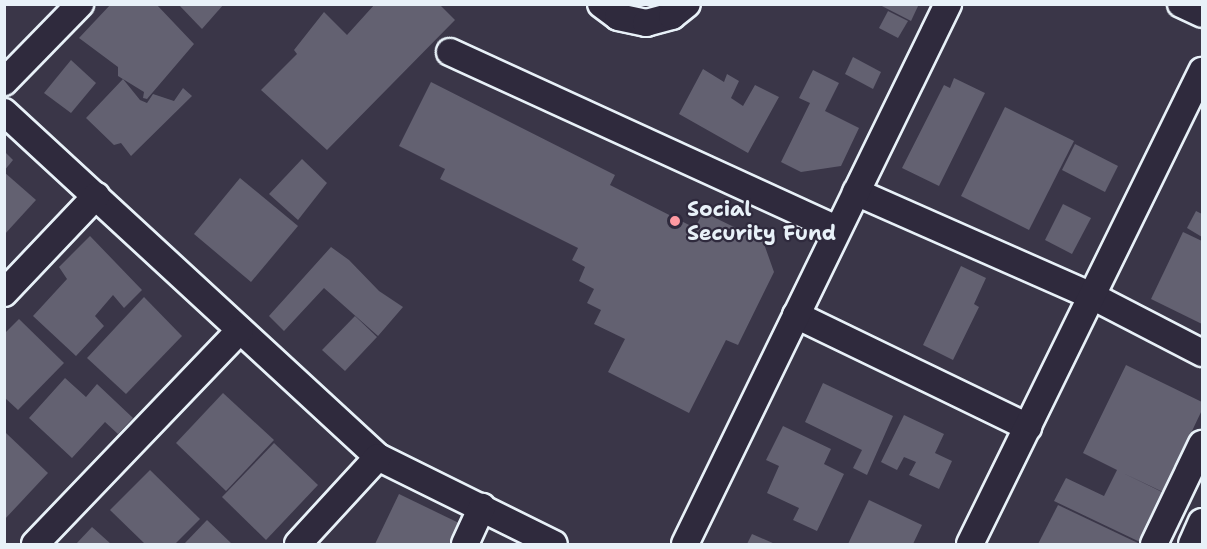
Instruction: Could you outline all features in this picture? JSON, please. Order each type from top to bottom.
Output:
[{"type":"street","points":[[4,81],[80,4]]},
{"type":"street","points":[[601,4],[618,17],[646,23],[672,16],[687,4]]},
{"type":"street","points":[[685,544],[948,4]]},
{"type":"street","points":[[1181,4],[1203,15]]},
{"type":"street","points":[[450,52],[837,229]]},
{"type":"street","points":[[970,544],[1203,71]]},
{"type":"street","points":[[4,112],[378,458],[554,544]]},
{"type":"street","points":[[856,192],[1092,297],[1203,352]]},
{"type":"street","points":[[4,292],[96,196]]},
{"type":"street","points":[[796,315],[1028,427]]},
{"type":"street","points":[[34,544],[240,330]]},
{"type":"street","points":[[1154,544],[1203,444]]},
{"type":"street","points":[[298,544],[378,458]]},
{"type":"street","points":[[465,544],[482,507]]},
{"type":"street","points":[[1192,544],[1203,522]]},
{"type":"building","points":[[111,4],[156,4],[194,44],[147,99],[143,98],[144,92],[118,76],[118,67],[79,38]]},
{"type":"building","points":[[178,4],[224,4],[202,29]]},
{"type":"building","points":[[375,4],[439,4],[455,20],[327,150],[261,90],[297,54],[294,50],[324,12],[347,35]]},
{"type":"building","points":[[878,4],[919,4],[911,21]]},
{"type":"building","points":[[888,11],[908,21],[898,38],[879,28]]},
{"type":"building","points":[[853,57],[881,72],[873,89],[845,74]]},
{"type":"building","points":[[71,60],[96,83],[71,113],[44,93]]},
{"type":"building","points":[[703,69],[724,82],[727,74],[739,81],[731,98],[743,106],[755,85],[779,97],[748,153],[679,114]]},
{"type":"building","points":[[813,70],[839,83],[825,111],[859,128],[841,166],[801,172],[781,162],[810,103],[799,98]]},
{"type":"building","points":[[954,78],[985,93],[939,186],[902,168],[944,85],[950,88]]},
{"type":"building","points":[[123,79],[140,100],[147,103],[153,94],[174,101],[183,88],[192,96],[131,156],[121,143],[114,145],[86,118]]},
{"type":"building","points":[[431,82],[615,175],[610,185],[695,228],[703,212],[763,241],[774,272],[738,345],[726,340],[689,413],[608,372],[625,339],[594,324],[601,310],[587,303],[594,289],[579,281],[585,267],[572,260],[578,248],[440,179],[445,169],[399,146]]},
{"type":"building","points":[[1005,107],[1074,141],[1029,230],[961,196]]},
{"type":"building","points":[[1075,144],[1118,166],[1105,192],[1062,170]]},
{"type":"building","points":[[4,151],[13,160],[4,171]]},
{"type":"building","points":[[302,159],[327,183],[298,220],[269,194]]},
{"type":"building","points":[[4,172],[36,200],[4,235]]},
{"type":"building","points":[[240,178],[298,226],[251,282],[194,234]]},
{"type":"building","points":[[1063,204],[1091,218],[1072,254],[1045,240]]},
{"type":"building","points":[[1196,211],[1202,214],[1202,237],[1187,228]]},
{"type":"building","points":[[1183,232],[1202,241],[1202,324],[1151,299]]},
{"type":"building","points":[[90,236],[142,290],[124,308],[113,295],[95,316],[104,326],[76,356],[33,316],[67,279],[59,267]]},
{"type":"building","points":[[331,247],[349,260],[379,291],[403,307],[378,336],[324,288],[284,331],[269,316]]},
{"type":"building","points":[[961,266],[986,278],[974,304],[979,307],[953,360],[923,345]]},
{"type":"building","points":[[144,297],[182,336],[126,394],[87,358]]},
{"type":"building","points":[[355,316],[377,337],[345,371],[322,350]]},
{"type":"building","points":[[19,319],[64,363],[18,410],[4,397],[4,334]]},
{"type":"building","points":[[1126,365],[1202,402],[1202,410],[1163,492],[1123,473],[1164,493],[1140,542],[1054,501],[1066,478],[1104,496],[1117,470],[1083,453]]},
{"type":"building","points":[[65,378],[86,397],[97,384],[133,418],[118,434],[105,422],[72,458],[29,418]]},
{"type":"building","points":[[823,383],[893,416],[867,475],[853,468],[862,450],[805,422]]},
{"type":"building","points":[[223,393],[274,440],[226,491],[176,443]]},
{"type":"building","points":[[904,415],[944,434],[935,453],[952,461],[939,489],[909,475],[916,462],[904,457],[897,470],[881,462]]},
{"type":"building","points":[[783,426],[831,449],[824,464],[844,474],[817,531],[793,520],[799,508],[767,493],[779,466],[766,460]]},
{"type":"building","points":[[6,433],[48,473],[4,520],[4,435]]},
{"type":"building","points":[[274,443],[318,485],[266,540],[222,497]]},
{"type":"building","points":[[150,470],[200,519],[175,544],[145,544],[110,510]]},
{"type":"building","points":[[399,494],[461,524],[451,544],[375,544]]},
{"type":"building","points":[[869,500],[922,525],[913,544],[848,544]]},
{"type":"building","points":[[1058,505],[1140,544],[1038,544]]},
{"type":"building","points":[[207,520],[232,544],[184,544]]},
{"type":"building","points":[[92,527],[111,544],[76,544]]},
{"type":"building","points":[[752,534],[775,544],[747,544]]},
{"type":"place","name":"Social Security Fund","points":[[675,221]]}]
